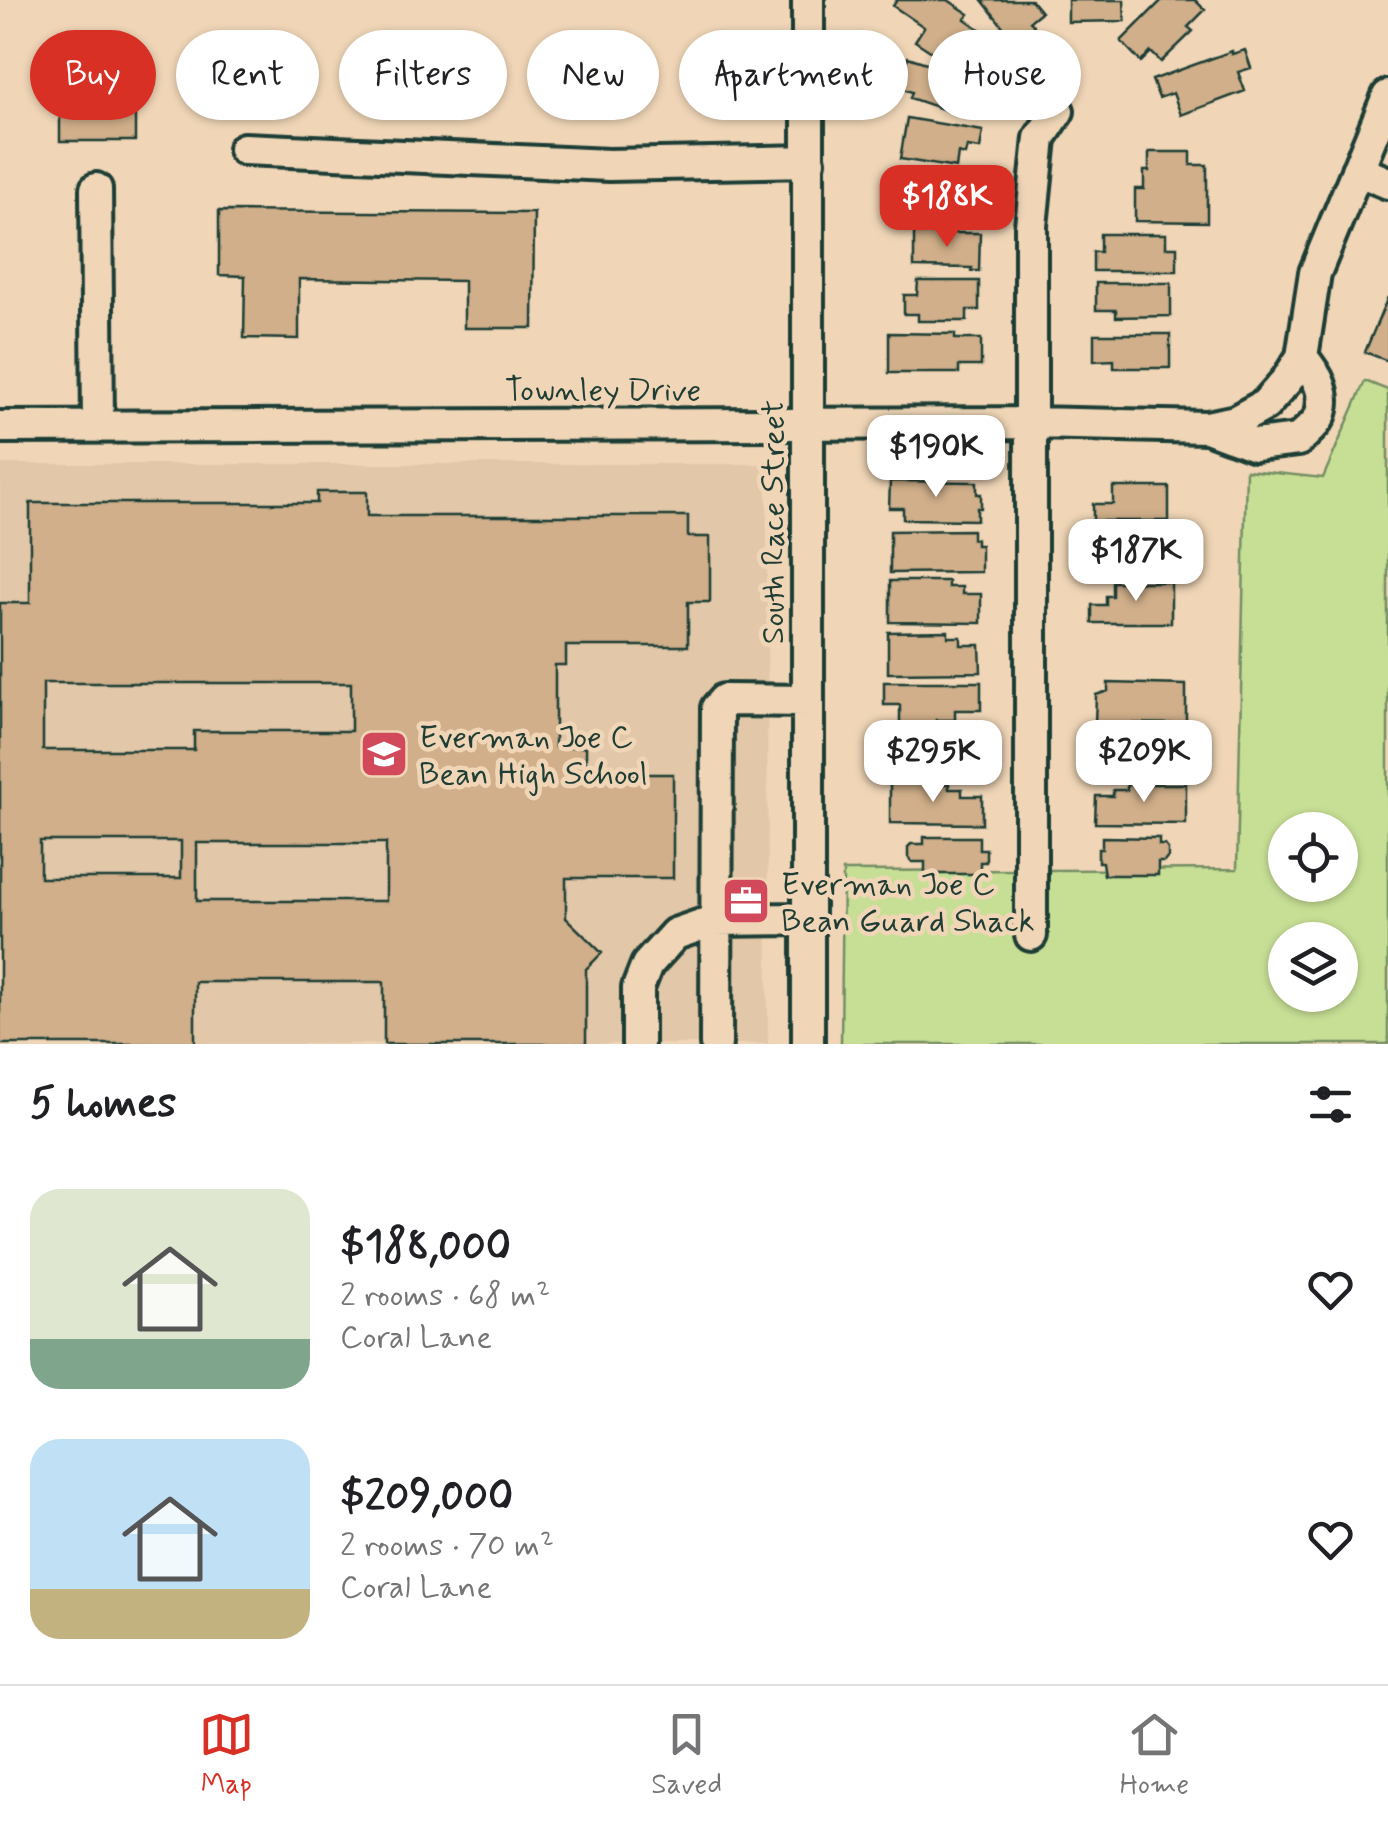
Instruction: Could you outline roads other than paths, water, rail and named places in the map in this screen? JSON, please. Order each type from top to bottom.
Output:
[{"type":"street","name":"South Race Street","points":[[808,0],[808,1044]]},
{"type":"street","points":[[1302,357],[1314,273],[1388,96]]},
{"type":"street","points":[[1031,935],[1031,226],[1040,138],[1052,120]]},
{"type":"street","points":[[244,149],[609,164],[809,161]]},
{"type":"street","points":[[1357,170],[1388,183]]},
{"type":"street","points":[[96,190],[98,426]]},
{"type":"street","name":"Townley Drive","points":[[0,426],[1033,423],[1207,427],[1236,420],[1265,405],[1302,357],[1324,394],[1319,418],[1298,440],[1255,444],[1207,427]]},
{"type":"street","points":[[716,1044],[717,708],[724,700],[807,702]]},
{"type":"street","points":[[638,1044],[638,988],[647,965],[675,934],[716,920],[808,919]]},
{"type":"place","name":"Everman Joe C Bean High School","points":[[384,754]]},
{"type":"place","name":"Everman Joe C Bean Guard Shack","points":[[746,901]]}]
